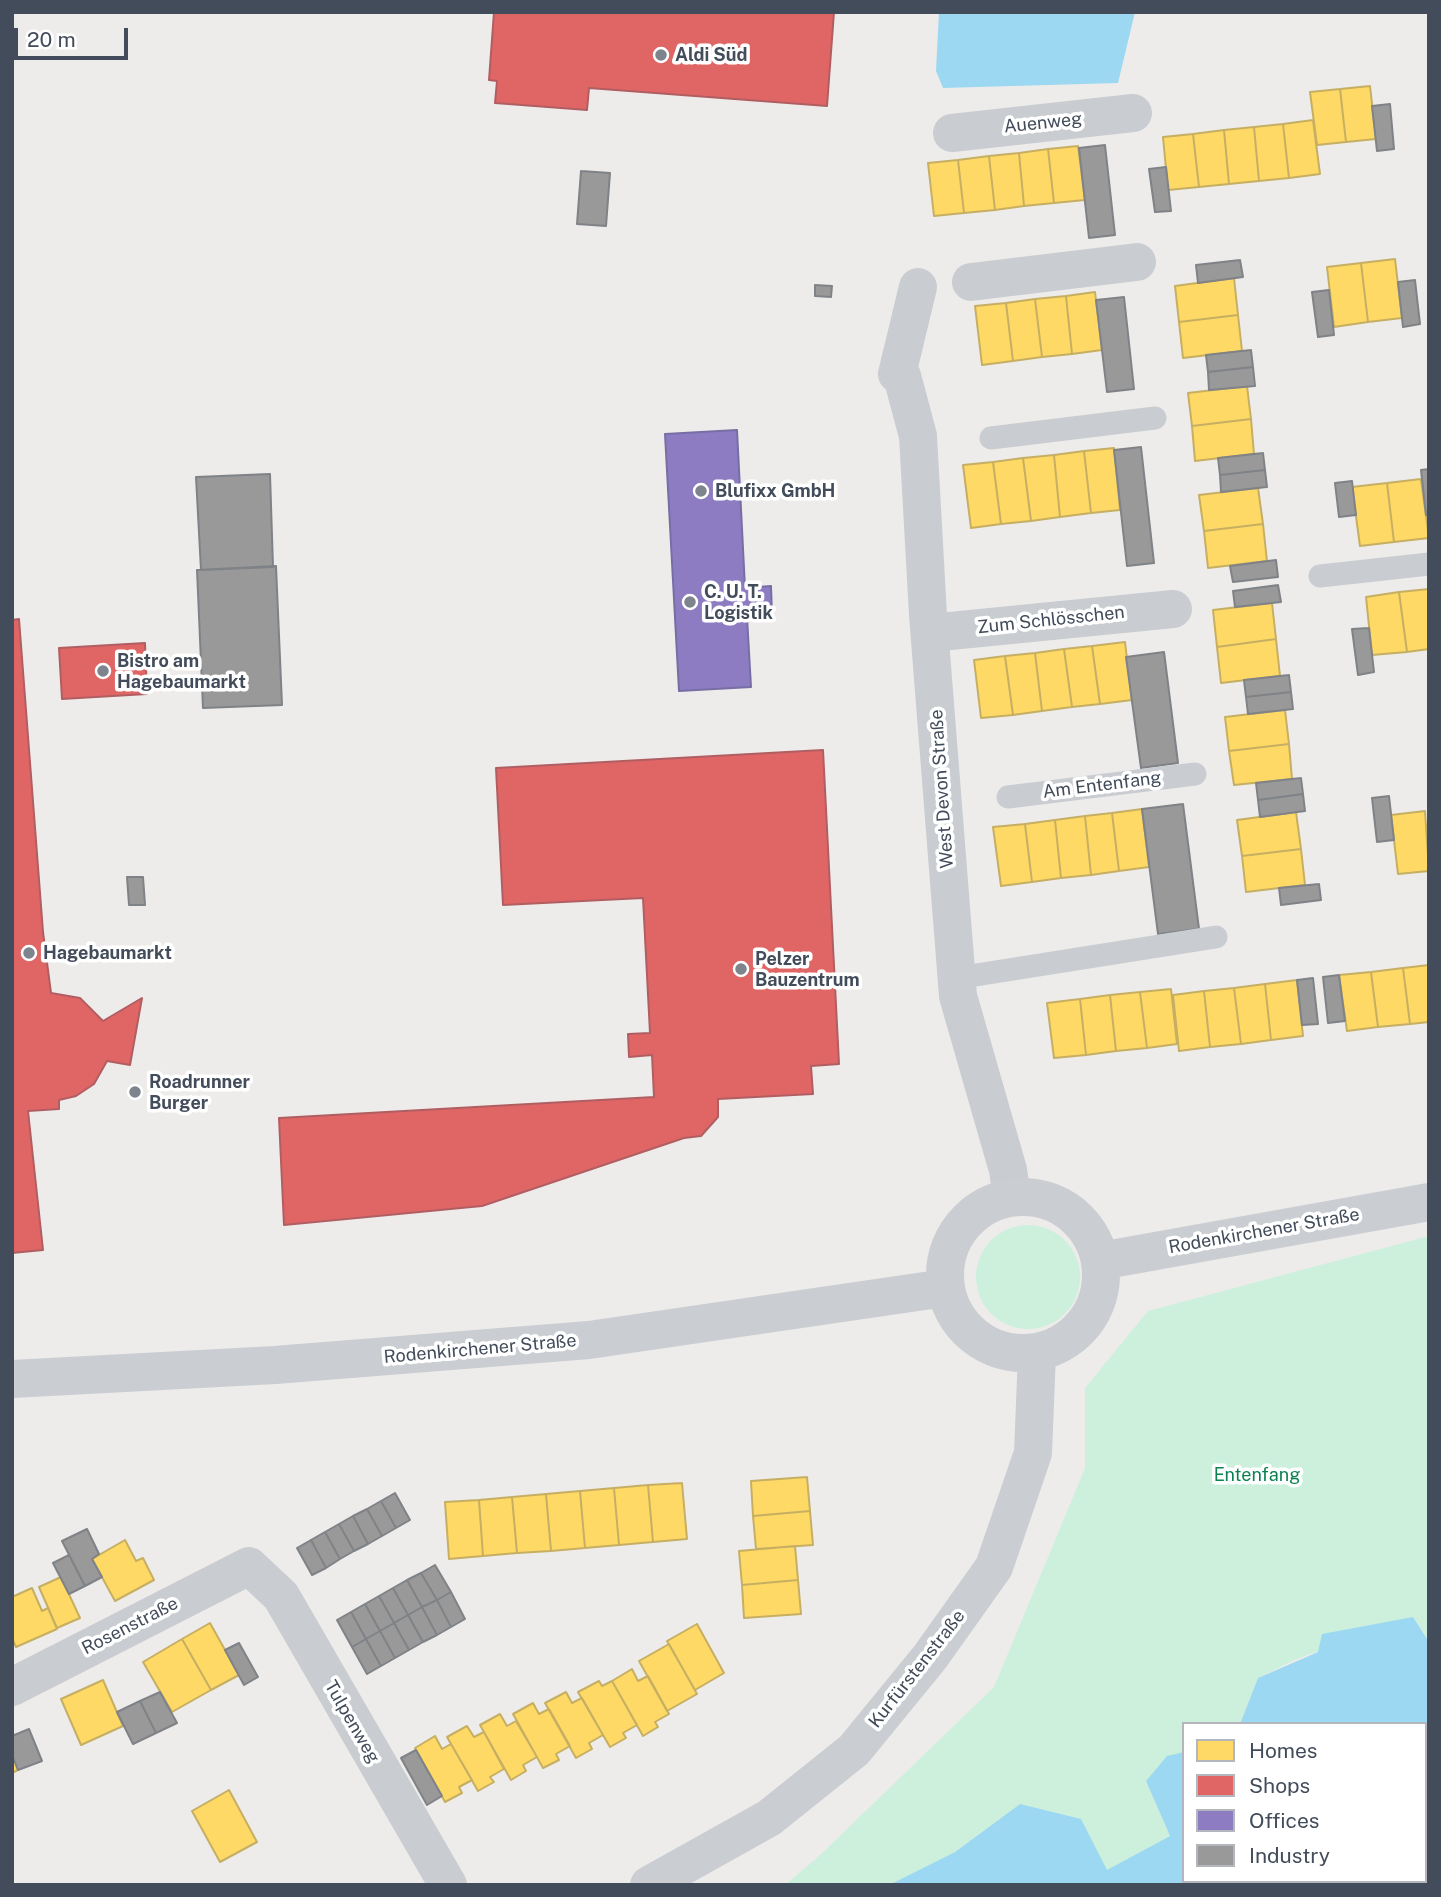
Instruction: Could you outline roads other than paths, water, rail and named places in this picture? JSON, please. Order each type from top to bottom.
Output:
[{"type":"main road","points":[[1012,1197],[1052,1202],[1077,1217],[1095,1244],[1100,1261],[1100,1291],[1089,1317],[1069,1339],[1037,1353],[998,1350],[974,1337],[955,1314],[945,1288],[949,1250],[962,1226],[982,1208],[1012,1197]]},
{"type":"main road","name":"Rodenkirchener Straße","points":[[1100,1261],[1429,1202]]},
{"type":"main road","name":"Rodenkirchener Straße","points":[[12,1379],[289,1364],[589,1340],[945,1288]]},
{"type":"main road","name":"Kurfürstenstraße","points":[[649,1885],[769,1818],[854,1750],[930,1657],[994,1567],[1003,1542],[1033,1453],[1037,1353]]},
{"type":"street","name":"Auenweg","points":[[952,133],[1133,113]]},
{"type":"street","points":[[971,282],[1137,262]]},
{"type":"street","name":"West Devon Straße","points":[[918,287],[899,375],[918,436],[958,996],[1008,1170],[1012,1197]]},
{"type":"street","name":"Zum Schlösschen","points":[[930,633],[1173,609]]},
{"type":"street","name":"Rosenstraße","points":[[12,1687],[249,1566]]},
{"type":"street","name":"Tulpenweg","points":[[249,1566],[281,1597],[448,1885]]},
{"type":"lane","points":[[991,438],[1155,418]]},
{"type":"lane","points":[[1320,576],[1429,564]]},
{"type":"lane","name":"Am Entenfang","points":[[1009,797],[1195,774]]},
{"type":"lane","points":[[957,978],[1216,937]]},
{"type":"water","points":[[939,12],[1135,12],[1118,83],[943,88],[936,71]]},
{"type":"water","points":[[1413,1617],[1429,1642],[1429,1885],[889,1885],[955,1852],[1020,1804],[1081,1819],[1107,1870],[1170,1836],[1146,1781],[1167,1756],[1182,1752],[1182,1883],[1427,1883],[1427,1722],[1241,1722],[1258,1678],[1318,1652],[1322,1634]]},
{"type":"place","name":"Aldi Süd","points":[[661,55]]},
{"type":"place","name":"Blufixx GmbH","points":[[701,491]]},
{"type":"place","name":"C. U. T. Logistik","points":[[690,602]]},
{"type":"place","name":"Bistro am Hagebaumarkt","points":[[103,671]]},
{"type":"place","name":"Hagebaumarkt","points":[[29,953]]},
{"type":"place","name":"Pelzer Bauzentrum","points":[[741,969]]},
{"type":"place","name":"Roadrunner Burger","points":[[135,1092]]},
{"type":"park label","name":"Entenfang","points":[[1257,1475]]}]
